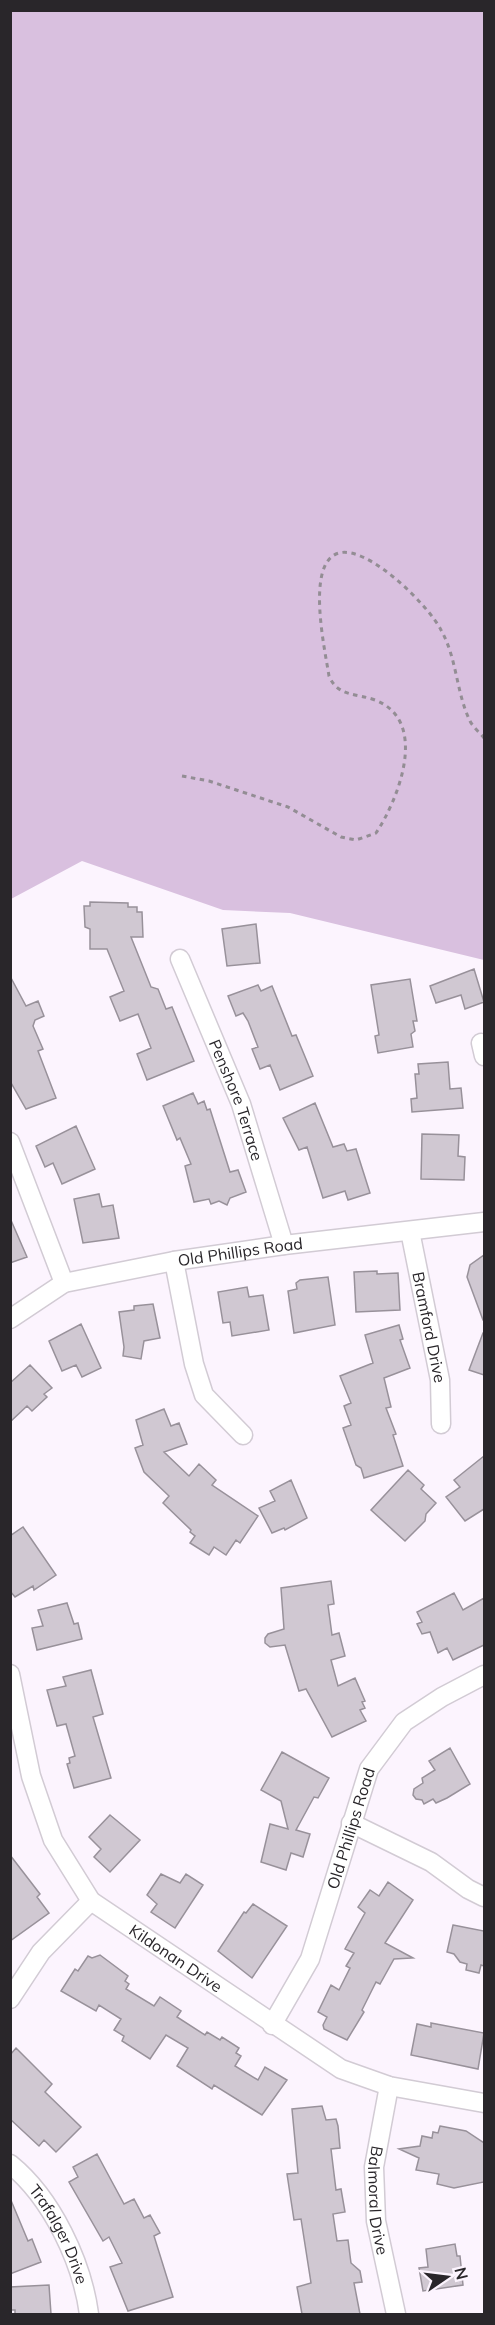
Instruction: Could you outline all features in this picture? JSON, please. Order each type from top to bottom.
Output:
[{"type":"street","name":"Penshore Terrace","points":[[180,959],[241,1104],[284,1245]]},
{"type":"street","points":[[10,1142],[64,1283]]},
{"type":"street","name":"Old Phillips Road","points":[[10,1319],[64,1283],[174,1261],[284,1245],[484,1222]]},
{"type":"street","name":"Bramford Drive","points":[[410,1231],[440,1380],[441,1424]]},
{"type":"street","points":[[174,1261],[194,1364],[204,1395],[243,1435]]},
{"type":"street","name":"Kildonan Drive","points":[[10,1674],[31,1776],[53,1840],[91,1901],[206,1976],[272,2025],[341,2069],[389,2086],[484,2103]]},
{"type":"street","name":"Old Phillips Road","points":[[272,2025],[310,1959],[369,1768],[404,1722],[442,1697],[484,1676]]},
{"type":"street","points":[[351,1823],[431,1862],[468,1889],[484,1897]]},
{"type":"street","points":[[10,2000],[41,1953],[91,1901]]},
{"type":"street","name":"Balmoral Drive","points":[[389,2086],[374,2168],[376,2221],[396,2314]]},
{"type":"street","name":"Trafalger Drive","points":[[10,2164],[25,2176],[67,2240],[85,2284],[88,2314]]},
{"type":"path","points":[[182,776],[209,781],[270,800],[288,807],[341,837],[356,840],[376,833],[397,794],[405,748],[402,725],[390,710],[376,700],[343,693],[333,687],[328,676],[319,584],[326,562],[339,553],[353,554],[377,563],[424,607],[441,628],[451,652],[470,722],[484,738]]},
{"type":"shaded area","points":[[11,10],[484,11],[484,960],[290,913],[223,910],[82,861],[11,899]]},
{"type":"building","points":[[90,902],[128,903],[128,907],[137,907],[137,912],[142,912],[143,937],[131,937],[151,987],[158,989],[166,1009],[172,1007],[194,1061],[147,1080],[137,1054],[151,1048],[138,1014],[120,1021],[110,997],[124,991],[107,949],[90,949],[90,929],[85,927],[84,906],[90,906]]},
{"type":"building","points":[[256,924],[260,963],[227,966],[222,929]]},
{"type":"building","points":[[474,969],[484,1002],[465,1009],[461,995],[436,1003],[430,986]]},
{"type":"building","points":[[10,976],[26,1006],[38,1001],[44,1016],[35,1020],[33,1026],[43,1049],[38,1051],[56,1098],[26,1109],[10,1081]]},
{"type":"building","points":[[410,979],[417,1021],[413,1021],[415,1031],[411,1034],[413,1047],[378,1053],[375,1036],[379,1035],[371,985]]},
{"type":"building","points":[[258,985],[261,991],[272,986],[292,1036],[296,1035],[313,1076],[280,1090],[270,1065],[260,1069],[252,1049],[258,1047],[248,1021],[243,1013],[236,1016],[228,996]]},
{"type":"building","points":[[448,1062],[450,1089],[461,1088],[463,1108],[412,1112],[411,1099],[417,1098],[415,1074],[419,1074],[418,1064]]},
{"type":"building","points":[[193,1093],[198,1104],[204,1101],[207,1110],[210,1109],[230,1172],[238,1170],[246,1192],[230,1198],[227,1205],[219,1201],[211,1204],[209,1199],[194,1202],[185,1166],[191,1164],[180,1138],[177,1140],[163,1106]]},
{"type":"building","points":[[315,1103],[333,1147],[344,1144],[347,1151],[356,1149],[370,1193],[348,1200],[345,1191],[323,1198],[307,1147],[299,1150],[283,1118]]},
{"type":"building","points":[[76,1126],[95,1169],[62,1184],[53,1163],[45,1167],[36,1146]]},
{"type":"building","points":[[422,1134],[459,1135],[458,1156],[465,1157],[464,1180],[421,1179]]},
{"type":"building","points":[[99,1194],[102,1207],[113,1205],[119,1238],[83,1243],[74,1199]]},
{"type":"building","points":[[10,1218],[27,1257],[10,1263]]},
{"type":"building","points":[[484,1255],[483,1320],[467,1277],[470,1265]]},
{"type":"building","points":[[377,1271],[377,1274],[398,1273],[400,1310],[356,1312],[354,1272]]},
{"type":"building","points":[[328,1277],[335,1325],[294,1333],[288,1291],[297,1289],[296,1283],[300,1280]]},
{"type":"building","points":[[247,1287],[249,1297],[263,1295],[269,1330],[232,1336],[230,1322],[223,1323],[218,1292]]},
{"type":"building","points":[[153,1304],[160,1338],[144,1341],[141,1359],[123,1356],[124,1347],[119,1312],[134,1310],[134,1306]]},
{"type":"building","points":[[81,1324],[101,1368],[82,1377],[76,1365],[62,1371],[49,1341]]},
{"type":"building","points":[[399,1325],[403,1339],[400,1340],[410,1368],[384,1378],[391,1407],[386,1408],[396,1434],[393,1435],[403,1466],[364,1478],[361,1468],[356,1465],[343,1428],[351,1425],[344,1406],[351,1403],[340,1376],[373,1363],[365,1335]]},
{"type":"building","points":[[484,1333],[484,1375],[469,1370]]},
{"type":"building","points":[[30,1365],[52,1388],[44,1394],[47,1397],[32,1411],[27,1406],[10,1422],[10,1383]]},
{"type":"building","points":[[164,1409],[171,1426],[179,1423],[187,1444],[164,1452],[189,1476],[199,1464],[216,1480],[212,1485],[258,1516],[240,1543],[236,1540],[226,1555],[214,1547],[209,1555],[190,1543],[195,1536],[163,1503],[169,1496],[144,1472],[135,1448],[143,1445],[136,1420]]},
{"type":"building","points":[[484,1456],[484,1509],[465,1521],[446,1497],[460,1487],[454,1480]]},
{"type":"building","points":[[408,1470],[424,1485],[421,1489],[436,1503],[426,1514],[425,1521],[405,1541],[371,1510]]},
{"type":"building","points":[[291,1480],[307,1518],[285,1530],[284,1528],[272,1533],[259,1508],[275,1501],[270,1491]]},
{"type":"building","points":[[23,1527],[56,1575],[34,1590],[33,1586],[15,1597],[10,1591],[10,1536]]},
{"type":"building","points":[[331,1581],[334,1604],[328,1605],[332,1635],[339,1633],[345,1656],[331,1660],[338,1686],[355,1678],[365,1701],[362,1702],[365,1708],[360,1710],[366,1721],[332,1737],[306,1689],[299,1691],[285,1645],[270,1647],[265,1643],[268,1634],[284,1629],[281,1588]]},
{"type":"building","points":[[454,1593],[463,1610],[484,1598],[484,1645],[453,1660],[447,1648],[438,1653],[430,1632],[422,1634],[417,1624],[422,1622],[417,1612]]},
{"type":"building","points":[[67,1603],[74,1624],[78,1623],[82,1639],[37,1650],[32,1628],[43,1626],[38,1610]]},
{"type":"building","points":[[91,1670],[103,1714],[93,1717],[111,1778],[74,1788],[67,1764],[70,1763],[69,1758],[75,1756],[66,1724],[57,1726],[47,1690],[66,1686],[63,1677]]},
{"type":"building","points":[[450,1748],[470,1784],[436,1803],[433,1799],[424,1804],[422,1800],[416,1799],[413,1795],[414,1789],[423,1783],[422,1778],[435,1770],[429,1761]]},
{"type":"building","points":[[282,1752],[329,1778],[318,1798],[314,1797],[296,1830],[310,1834],[303,1857],[291,1853],[286,1870],[261,1862],[270,1824],[288,1829],[281,1801],[261,1790]]},
{"type":"building","points":[[110,1815],[140,1840],[110,1872],[94,1857],[101,1849],[89,1837]]},
{"type":"building","points":[[10,1855],[40,1894],[37,1897],[49,1913],[10,1941]]},
{"type":"building","points":[[161,1874],[180,1883],[186,1874],[203,1885],[175,1928],[151,1912],[157,1904],[147,1895]]},
{"type":"building","points":[[388,1882],[413,1900],[385,1943],[413,1958],[394,1959],[380,1984],[376,1982],[362,2010],[364,2012],[347,2040],[324,2029],[323,2025],[327,2017],[318,2012],[331,1985],[339,1990],[350,1968],[346,1966],[354,1953],[345,1949],[365,1913],[358,1907],[370,1890],[379,1896]]},
{"type":"building","points":[[253,1904],[287,1926],[252,1978],[218,1951],[244,1912],[246,1913]]},
{"type":"building","points":[[453,1925],[484,1931],[484,1966],[481,1965],[479,1973],[466,1970],[467,1964],[460,1962],[454,1954],[447,1952]]},
{"type":"building","points":[[100,1955],[128,1976],[125,1981],[129,1984],[126,1989],[154,2006],[160,1997],[181,2011],[177,2017],[205,2035],[207,2032],[220,2040],[222,2037],[239,2048],[236,2053],[241,2056],[235,2066],[258,2080],[265,2067],[287,2080],[262,2115],[214,2085],[212,2089],[177,2066],[188,2048],[166,2035],[150,2059],[122,2041],[124,2036],[114,2030],[121,2019],[99,2005],[96,2011],[61,1991],[75,1969],[78,1971],[88,1956],[92,1958]]},
{"type":"building","points":[[431,2023],[484,2033],[478,2069],[411,2055],[417,2024],[431,2027]]},
{"type":"building","points":[[16,2048],[52,2084],[45,2092],[81,2127],[56,2152],[44,2140],[39,2146],[10,2119],[10,2055]]},
{"type":"building","points":[[322,2106],[326,2120],[336,2119],[338,2126],[340,2148],[331,2149],[336,2190],[341,2189],[345,2212],[333,2214],[337,2241],[348,2240],[351,2263],[360,2271],[362,2282],[354,2283],[360,2314],[302,2314],[297,2287],[311,2283],[301,2219],[294,2220],[287,2174],[298,2173],[292,2109]]},
{"type":"building","points":[[440,2126],[466,2131],[484,2143],[484,2182],[454,2188],[437,2184],[439,2174],[416,2170],[419,2158],[399,2149],[420,2146],[422,2136],[432,2138],[433,2132],[438,2133]]},
{"type":"building","points":[[97,2154],[124,2204],[134,2199],[144,2218],[150,2215],[160,2233],[154,2236],[173,2297],[128,2311],[110,2267],[122,2263],[109,2237],[103,2241],[69,2182],[78,2177],[73,2167]]},
{"type":"building","points":[[10,2198],[28,2241],[32,2239],[41,2262],[10,2274]]},
{"type":"building","points":[[455,2244],[457,2256],[460,2256],[463,2285],[423,2291],[419,2268],[428,2267],[426,2249]]},
{"type":"building","points":[[49,2285],[51,2314],[15,2314],[15,2310],[10,2310],[10,2287]]}]
